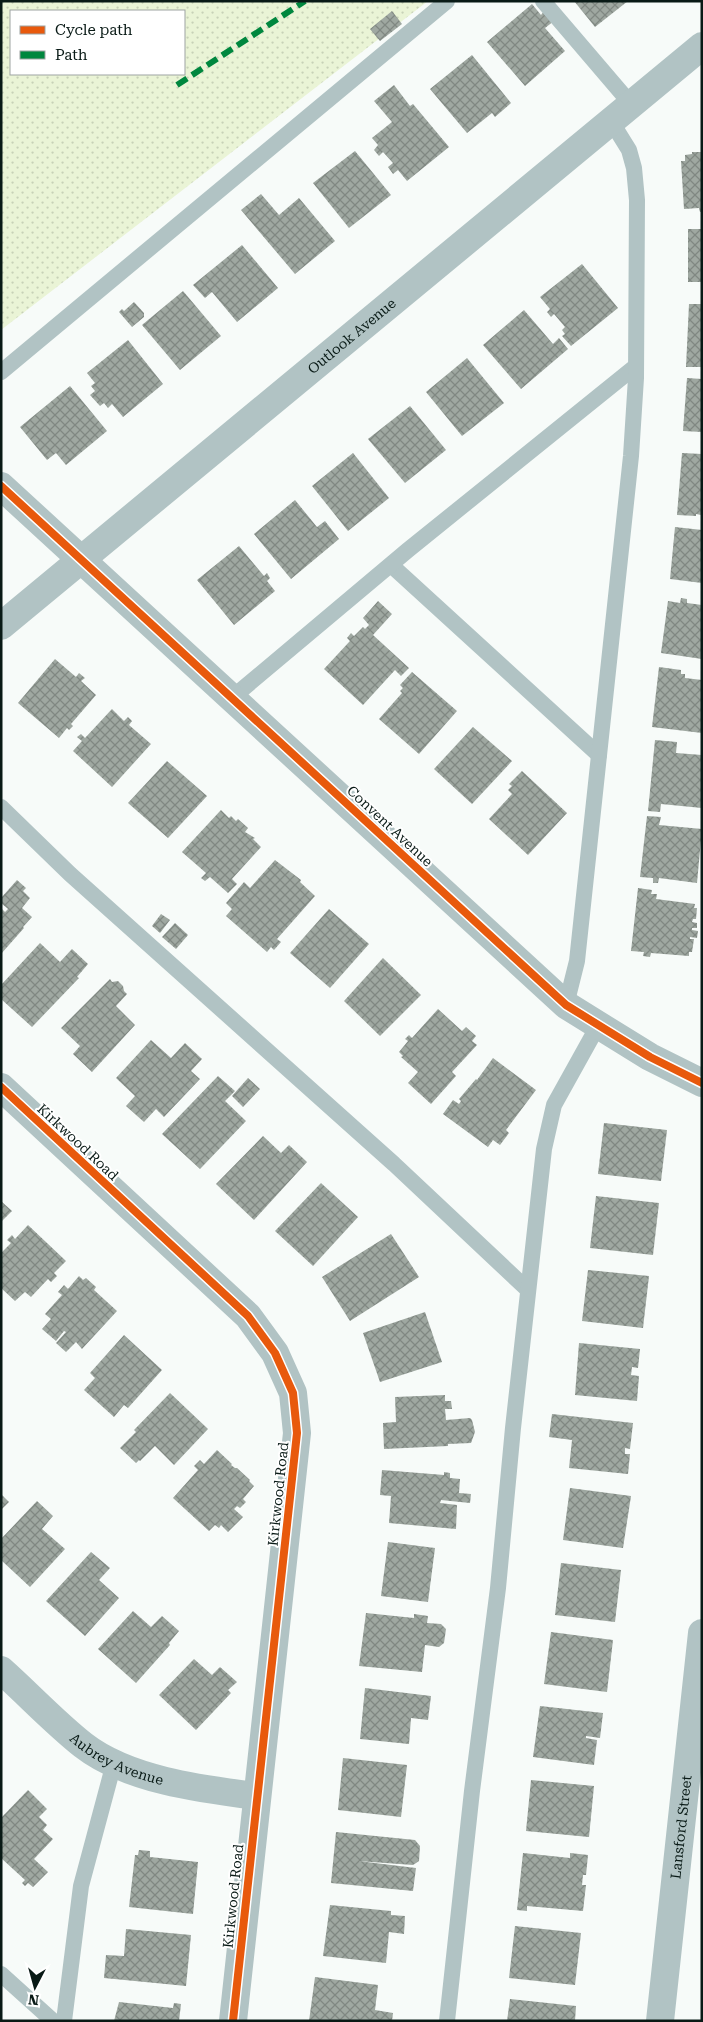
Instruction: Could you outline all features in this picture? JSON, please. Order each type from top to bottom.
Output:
[{"type":"street","name":"Outlook Avenue","points":[[1,626],[702,46]]},
{"type":"street","name":"Convent Avenue","points":[[1,486],[233,697],[566,1005],[650,1056],[702,1083]]},
{"type":"street","name":"Kirkwood Road","points":[[1,1087],[248,1316],[275,1353],[292,1392],[297,1433],[233,2021]]},
{"type":"street","name":"Lansford Street","points":[[660,2021],[702,1633]]},
{"type":"street","name":"Aubrey Avenue","points":[[1,1670],[84,1745],[114,1763],[161,1780],[206,1790],[256,1796]]},
{"type":"lane","points":[[1,372],[447,1]]},
{"type":"lane","points":[[543,1],[621,113],[634,168],[636,192],[636,366],[631,456],[577,961],[566,1005]]},
{"type":"lane","points":[[233,697],[390,565],[636,366]]},
{"type":"lane","points":[[390,565],[599,755]]},
{"type":"lane","points":[[1,807],[70,874],[394,1164],[528,1290]]},
{"type":"lane","points":[[447,2021],[472,1791],[498,1588],[514,1419],[544,1149],[554,1105],[599,1024]]},
{"type":"lane","points":[[64,2021],[81,1886],[114,1763]]},
{"type":"lane","points":[[1,1974],[53,2021]]},
{"type":"green space","points":[[1,1],[428,1],[1,330]]},
{"type":"building","points":[[574,1],[628,1],[595,27]]},
{"type":"building","points":[[532,4],[541,15],[545,10],[554,21],[545,28],[565,51],[525,86],[487,42]]},
{"type":"building","points":[[392,11],[402,24],[380,41],[370,29]]},
{"type":"building","points":[[472,55],[511,103],[495,117],[492,113],[467,133],[430,89]]},
{"type":"building","points":[[394,85],[410,106],[413,104],[449,147],[407,181],[398,170],[393,174],[388,167],[393,163],[383,152],[379,156],[374,150],[378,145],[372,138],[392,122],[374,101]]},
{"type":"building","points":[[355,151],[391,195],[349,228],[313,183]]},
{"type":"building","points":[[692,152],[702,152],[702,212],[700,212],[699,208],[684,209],[681,161],[685,161],[685,155],[692,154]]},
{"type":"building","points":[[261,194],[279,215],[299,198],[335,241],[295,274],[241,210]]},
{"type":"building","points":[[688,229],[702,229],[702,282],[688,282]]},
{"type":"building","points":[[242,245],[278,288],[237,322],[212,292],[205,298],[193,285]]},
{"type":"building","points":[[582,264],[618,308],[571,346],[562,336],[565,334],[562,330],[565,327],[554,314],[551,317],[547,312],[550,309],[540,297]]},
{"type":"building","points":[[183,291],[221,336],[180,370],[142,325]]},
{"type":"building","points":[[134,302],[144,313],[144,317],[132,327],[119,312],[122,309],[124,311]]},
{"type":"building","points":[[689,304],[702,304],[702,367],[686,367]]},
{"type":"building","points":[[524,310],[553,344],[559,338],[568,349],[521,389],[483,345]]},
{"type":"building","points":[[128,340],[163,384],[123,417],[112,404],[108,408],[104,403],[100,406],[90,395],[95,391],[91,386],[95,383],[87,373]]},
{"type":"building","points":[[467,358],[504,403],[462,436],[426,392]]},
{"type":"building","points":[[687,378],[702,379],[702,432],[683,431]]},
{"type":"building","points":[[70,386],[107,431],[66,465],[56,453],[47,460],[20,427]]},
{"type":"building","points":[[410,406],[446,450],[405,483],[368,439]]},
{"type":"building","points":[[353,453],[389,498],[348,531],[312,486]]},
{"type":"building","points":[[682,453],[702,454],[701,515],[677,515]]},
{"type":"building","points":[[295,500],[317,527],[325,521],[339,539],[291,579],[254,534]]},
{"type":"building","points":[[675,527],[702,530],[702,583],[670,579]]},
{"type":"building","points":[[239,546],[264,576],[267,573],[270,578],[267,581],[275,591],[234,625],[197,580]]},
{"type":"building","points":[[681,598],[687,599],[687,603],[702,605],[702,659],[661,653],[668,601],[680,603]]},
{"type":"building","points":[[378,601],[392,614],[373,635],[409,668],[401,676],[395,670],[363,705],[324,669],[350,641],[347,638],[351,633],[354,636],[363,627],[365,629],[369,625],[363,618]]},
{"type":"building","points":[[55,659],[76,677],[79,673],[85,678],[81,681],[96,695],[71,724],[73,726],[69,730],[67,728],[59,738],[18,703]]},
{"type":"building","points":[[659,667],[681,670],[681,674],[685,674],[685,678],[702,680],[702,733],[652,727]]},
{"type":"building","points":[[412,672],[457,711],[419,754],[379,719],[402,693],[400,691],[403,688],[400,685]]},
{"type":"building","points":[[112,709],[124,721],[128,717],[132,721],[129,725],[151,744],[112,787],[73,751],[82,741],[77,737],[81,734],[85,738]]},
{"type":"building","points":[[473,727],[512,761],[472,804],[434,769]]},
{"type":"building","points":[[655,740],[677,742],[676,753],[702,755],[702,808],[661,804],[660,812],[648,811]]},
{"type":"building","points":[[167,761],[207,796],[168,838],[128,803]]},
{"type":"building","points":[[522,771],[567,813],[528,855],[489,819],[512,794],[508,790],[512,786],[509,784]]},
{"type":"building","points":[[221,810],[229,818],[231,816],[236,821],[238,819],[248,828],[245,832],[255,838],[253,839],[261,847],[232,879],[237,884],[228,893],[210,877],[205,881],[201,878],[206,873],[182,852]]},
{"type":"building","points":[[647,816],[661,817],[659,825],[702,829],[697,883],[659,878],[658,883],[653,883],[653,878],[640,877]]},
{"type":"building","points":[[275,860],[301,880],[300,882],[315,896],[277,939],[281,942],[274,950],[271,947],[267,952],[226,916],[232,909],[226,903],[244,882],[250,888]]},
{"type":"building","points":[[17,880],[26,888],[23,891],[30,898],[22,908],[32,917],[1,954],[1,908],[5,912],[8,909],[1,903],[1,898]]},
{"type":"building","points":[[638,888],[652,890],[651,894],[657,894],[656,899],[695,904],[694,908],[697,908],[696,919],[693,919],[692,922],[697,923],[697,928],[692,928],[692,930],[698,931],[697,938],[690,937],[690,939],[694,939],[692,952],[689,952],[689,956],[651,953],[650,957],[643,956],[644,952],[631,951]]},
{"type":"building","points":[[329,909],[369,944],[330,988],[290,953]]},
{"type":"building","points":[[161,914],[170,920],[160,933],[152,926]]},
{"type":"building","points":[[175,923],[188,935],[176,949],[162,937]]},
{"type":"building","points":[[40,943],[60,962],[72,949],[88,964],[77,977],[79,978],[32,1027],[1,999],[1,985]]},
{"type":"building","points":[[383,958],[421,995],[380,1036],[344,1001]]},
{"type":"building","points":[[110,979],[112,982],[118,981],[123,986],[127,994],[116,1006],[135,1025],[92,1072],[73,1054],[80,1046],[61,1028]]},
{"type":"building","points":[[438,1009],[462,1031],[466,1027],[476,1036],[472,1041],[477,1045],[452,1072],[456,1076],[431,1104],[408,1083],[418,1072],[401,1057],[403,1056],[399,1052],[408,1041],[405,1039],[409,1035],[412,1038]]},
{"type":"building","points":[[151,1040],[171,1058],[185,1043],[202,1059],[191,1071],[200,1079],[164,1117],[156,1109],[144,1122],[126,1106],[135,1096],[116,1078]]},
{"type":"building","points":[[493,1058],[536,1090],[506,1130],[509,1133],[500,1145],[493,1140],[488,1147],[443,1114],[453,1100],[459,1104],[461,1101],[459,1099],[477,1080]]},
{"type":"building","points":[[218,1076],[235,1091],[225,1101],[246,1121],[200,1169],[162,1134]]},
{"type":"building","points":[[248,1078],[260,1089],[243,1107],[232,1096]]},
{"type":"building","points":[[604,1123],[667,1130],[661,1181],[598,1174]]},
{"type":"building","points":[[263,1136],[281,1153],[289,1145],[307,1162],[254,1220],[216,1184]]},
{"type":"building","points":[[321,1183],[358,1217],[313,1266],[275,1231]]},
{"type":"building","points":[[596,1196],[659,1203],[653,1255],[590,1248]]},
{"type":"building","points":[[1,1201],[12,1211],[1,1222]]},
{"type":"building","points":[[28,1225],[66,1261],[54,1273],[57,1276],[51,1282],[48,1279],[31,1297],[25,1292],[15,1301],[1,1288],[1,1253],[11,1243],[7,1240],[12,1235],[15,1239]]},
{"type":"building","points":[[391,1234],[419,1277],[350,1321],[322,1277]]},
{"type":"building","points":[[588,1270],[649,1276],[643,1328],[582,1321]]},
{"type":"building","points":[[79,1276],[83,1280],[86,1278],[96,1287],[94,1290],[117,1311],[82,1349],[76,1342],[66,1352],[56,1343],[66,1332],[64,1331],[56,1341],[42,1329],[51,1319],[45,1314],[62,1295],[58,1292],[64,1285],[68,1289]]},
{"type":"building","points":[[425,1312],[442,1362],[380,1382],[363,1333]]},
{"type":"building","points":[[124,1335],[162,1370],[128,1408],[124,1405],[114,1417],[84,1390],[95,1378],[90,1373]]},
{"type":"building","points":[[579,1343],[640,1349],[638,1368],[632,1367],[631,1375],[639,1376],[637,1401],[575,1395]]},
{"type":"building","points":[[170,1393],[208,1429],[174,1465],[155,1446],[136,1463],[120,1448],[136,1432],[134,1430]]},
{"type":"building","points":[[445,1395],[445,1401],[451,1401],[452,1409],[445,1409],[446,1420],[470,1418],[472,1420],[475,1432],[471,1443],[384,1449],[383,1423],[396,1422],[395,1397]]},
{"type":"building","points":[[552,1414],[633,1423],[630,1449],[625,1448],[625,1454],[630,1454],[628,1474],[569,1468],[572,1440],[549,1437]]},
{"type":"building","points":[[217,1450],[231,1465],[250,1480],[254,1486],[243,1499],[246,1502],[240,1508],[237,1506],[234,1509],[243,1517],[228,1532],[221,1525],[219,1528],[215,1525],[209,1531],[173,1498],[198,1470],[194,1466],[200,1460],[204,1464]]},
{"type":"building","points":[[382,1470],[444,1475],[444,1472],[450,1473],[450,1478],[460,1479],[459,1493],[471,1494],[470,1503],[441,1500],[440,1503],[457,1505],[456,1529],[389,1523],[391,1496],[380,1495]]},
{"type":"building","points":[[570,1488],[631,1496],[623,1548],[563,1540]]},
{"type":"building","points":[[1,1494],[9,1502],[1,1510]]},
{"type":"building","points":[[37,1501],[53,1516],[42,1529],[65,1549],[30,1587],[1,1560],[1,1539]]},
{"type":"building","points":[[388,1542],[435,1548],[428,1602],[381,1596]]},
{"type":"building","points":[[91,1552],[110,1568],[99,1580],[119,1598],[85,1636],[46,1601]]},
{"type":"building","points":[[561,1563],[621,1570],[615,1622],[555,1615]]},
{"type":"building","points":[[133,1611],[151,1627],[162,1616],[179,1631],[169,1643],[170,1645],[136,1683],[98,1649]]},
{"type":"building","points":[[366,1613],[414,1618],[414,1614],[428,1616],[427,1623],[441,1624],[446,1629],[444,1643],[439,1647],[425,1645],[422,1672],[359,1666]]},
{"type":"building","points":[[551,1632],[613,1640],[607,1692],[544,1684]]},
{"type":"building","points":[[194,1659],[212,1675],[220,1667],[237,1682],[228,1690],[231,1693],[196,1730],[159,1695]]},
{"type":"building","points":[[365,1688],[431,1696],[428,1720],[411,1718],[409,1744],[360,1739]]},
{"type":"building","points":[[540,1706],[603,1713],[600,1738],[586,1736],[586,1738],[597,1740],[594,1765],[533,1757]]},
{"type":"building","points":[[343,1758],[407,1765],[401,1817],[338,1810]]},
{"type":"building","points":[[531,1780],[594,1786],[589,1837],[526,1831]]},
{"type":"building","points":[[28,1790],[47,1809],[39,1817],[47,1825],[43,1830],[53,1839],[34,1859],[48,1872],[33,1887],[28,1883],[25,1886],[22,1883],[25,1880],[1,1858],[1,1818]]},
{"type":"building","points":[[336,1832],[415,1840],[420,1846],[419,1861],[413,1865],[358,1861],[416,1868],[413,1891],[331,1883]]},
{"type":"building","points":[[139,1850],[150,1851],[150,1857],[198,1862],[193,1914],[129,1907],[135,1855],[138,1855]]},
{"type":"building","points":[[523,1853],[570,1858],[570,1853],[588,1855],[586,1875],[583,1875],[582,1885],[586,1885],[583,1911],[527,1906],[527,1911],[517,1910]]},
{"type":"building","points":[[330,1905],[391,1911],[391,1915],[405,1916],[404,1934],[389,1932],[386,1963],[323,1956]]},
{"type":"building","points":[[515,1926],[581,1933],[575,1985],[509,1978]]},
{"type":"building","points":[[126,1929],[191,1935],[186,1986],[104,1978],[106,1955],[124,1956]]},
{"type":"building","points":[[315,1977],[378,1985],[375,2010],[393,2013],[392,2021],[309,2021]]},
{"type":"building","points":[[510,1999],[576,2006],[575,2021],[507,2021]]},
{"type":"building","points":[[119,2002],[173,2008],[174,2003],[181,2004],[179,2021],[114,2021]]},
{"type":"marked path","points":[[177,85],[305,1]]},
{"type":"cycle path","points":[[1,486],[566,1005],[650,1057],[702,1083]]},
{"type":"cycle path","points":[[1,1087],[248,1316],[275,1353],[293,1393],[297,1433],[233,2021]]}]
